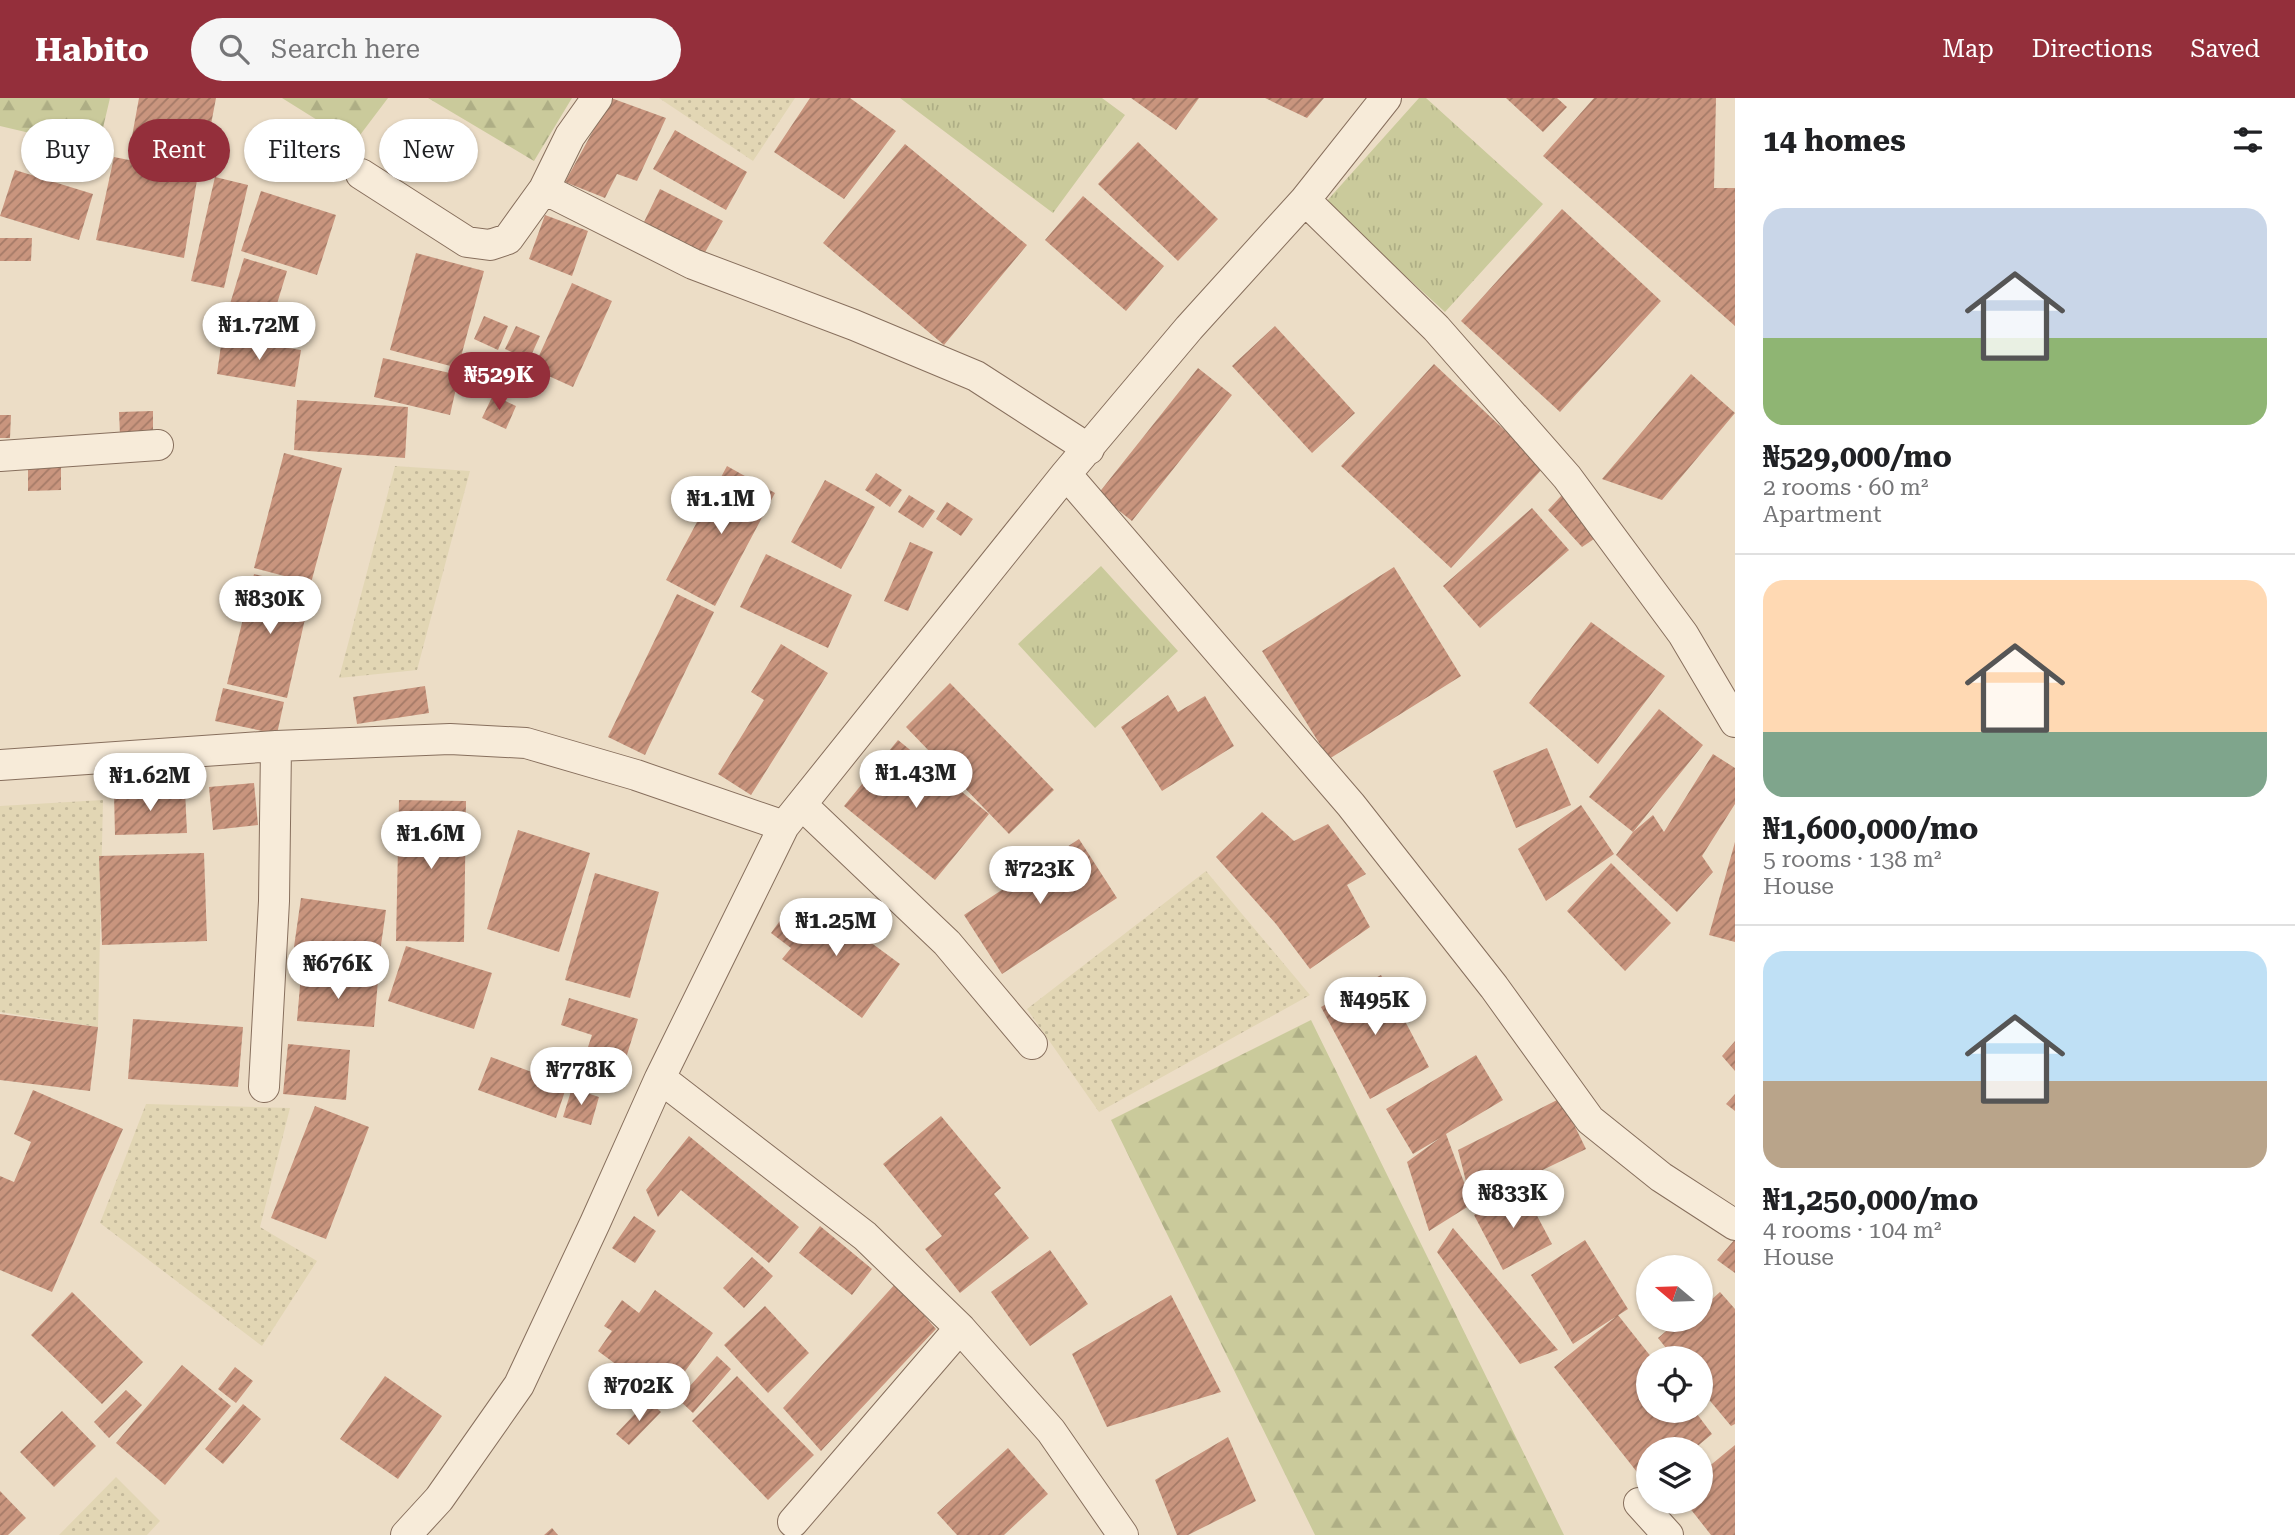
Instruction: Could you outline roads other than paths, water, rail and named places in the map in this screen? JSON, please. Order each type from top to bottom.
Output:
[{"type":"street","points":[[365,177],[467,242],[490,245],[508,239],[544,189],[570,136],[597,98]]},
{"type":"street","points":[[406,1535],[439,1499],[519,1385],[660,1078],[793,815],[1066,474],[1189,328],[1305,200],[1386,98]]},
{"type":"street","points":[[544,189],[693,264],[854,325],[976,376],[1089,449]]},
{"type":"street","points":[[1305,200],[1436,328],[1567,477],[1683,634],[1735,722]]},
{"type":"street","points":[[0,456],[158,445]]},
{"type":"street","points":[[1066,474],[1351,804],[1494,988],[1590,1120],[1661,1177],[1735,1225]]},
{"type":"street","points":[[0,765],[276,746],[450,739],[526,743],[636,775],[793,815],[947,943],[1032,1044]]},
{"type":"street","points":[[264,1087],[274,901],[276,746]]},
{"type":"street","points":[[660,1078],[865,1236],[960,1328],[1051,1431],[1123,1535]]},
{"type":"street","points":[[793,1522],[960,1328]]},
{"type":"street","points":[[1649,1514],[1668,1535]]}]
